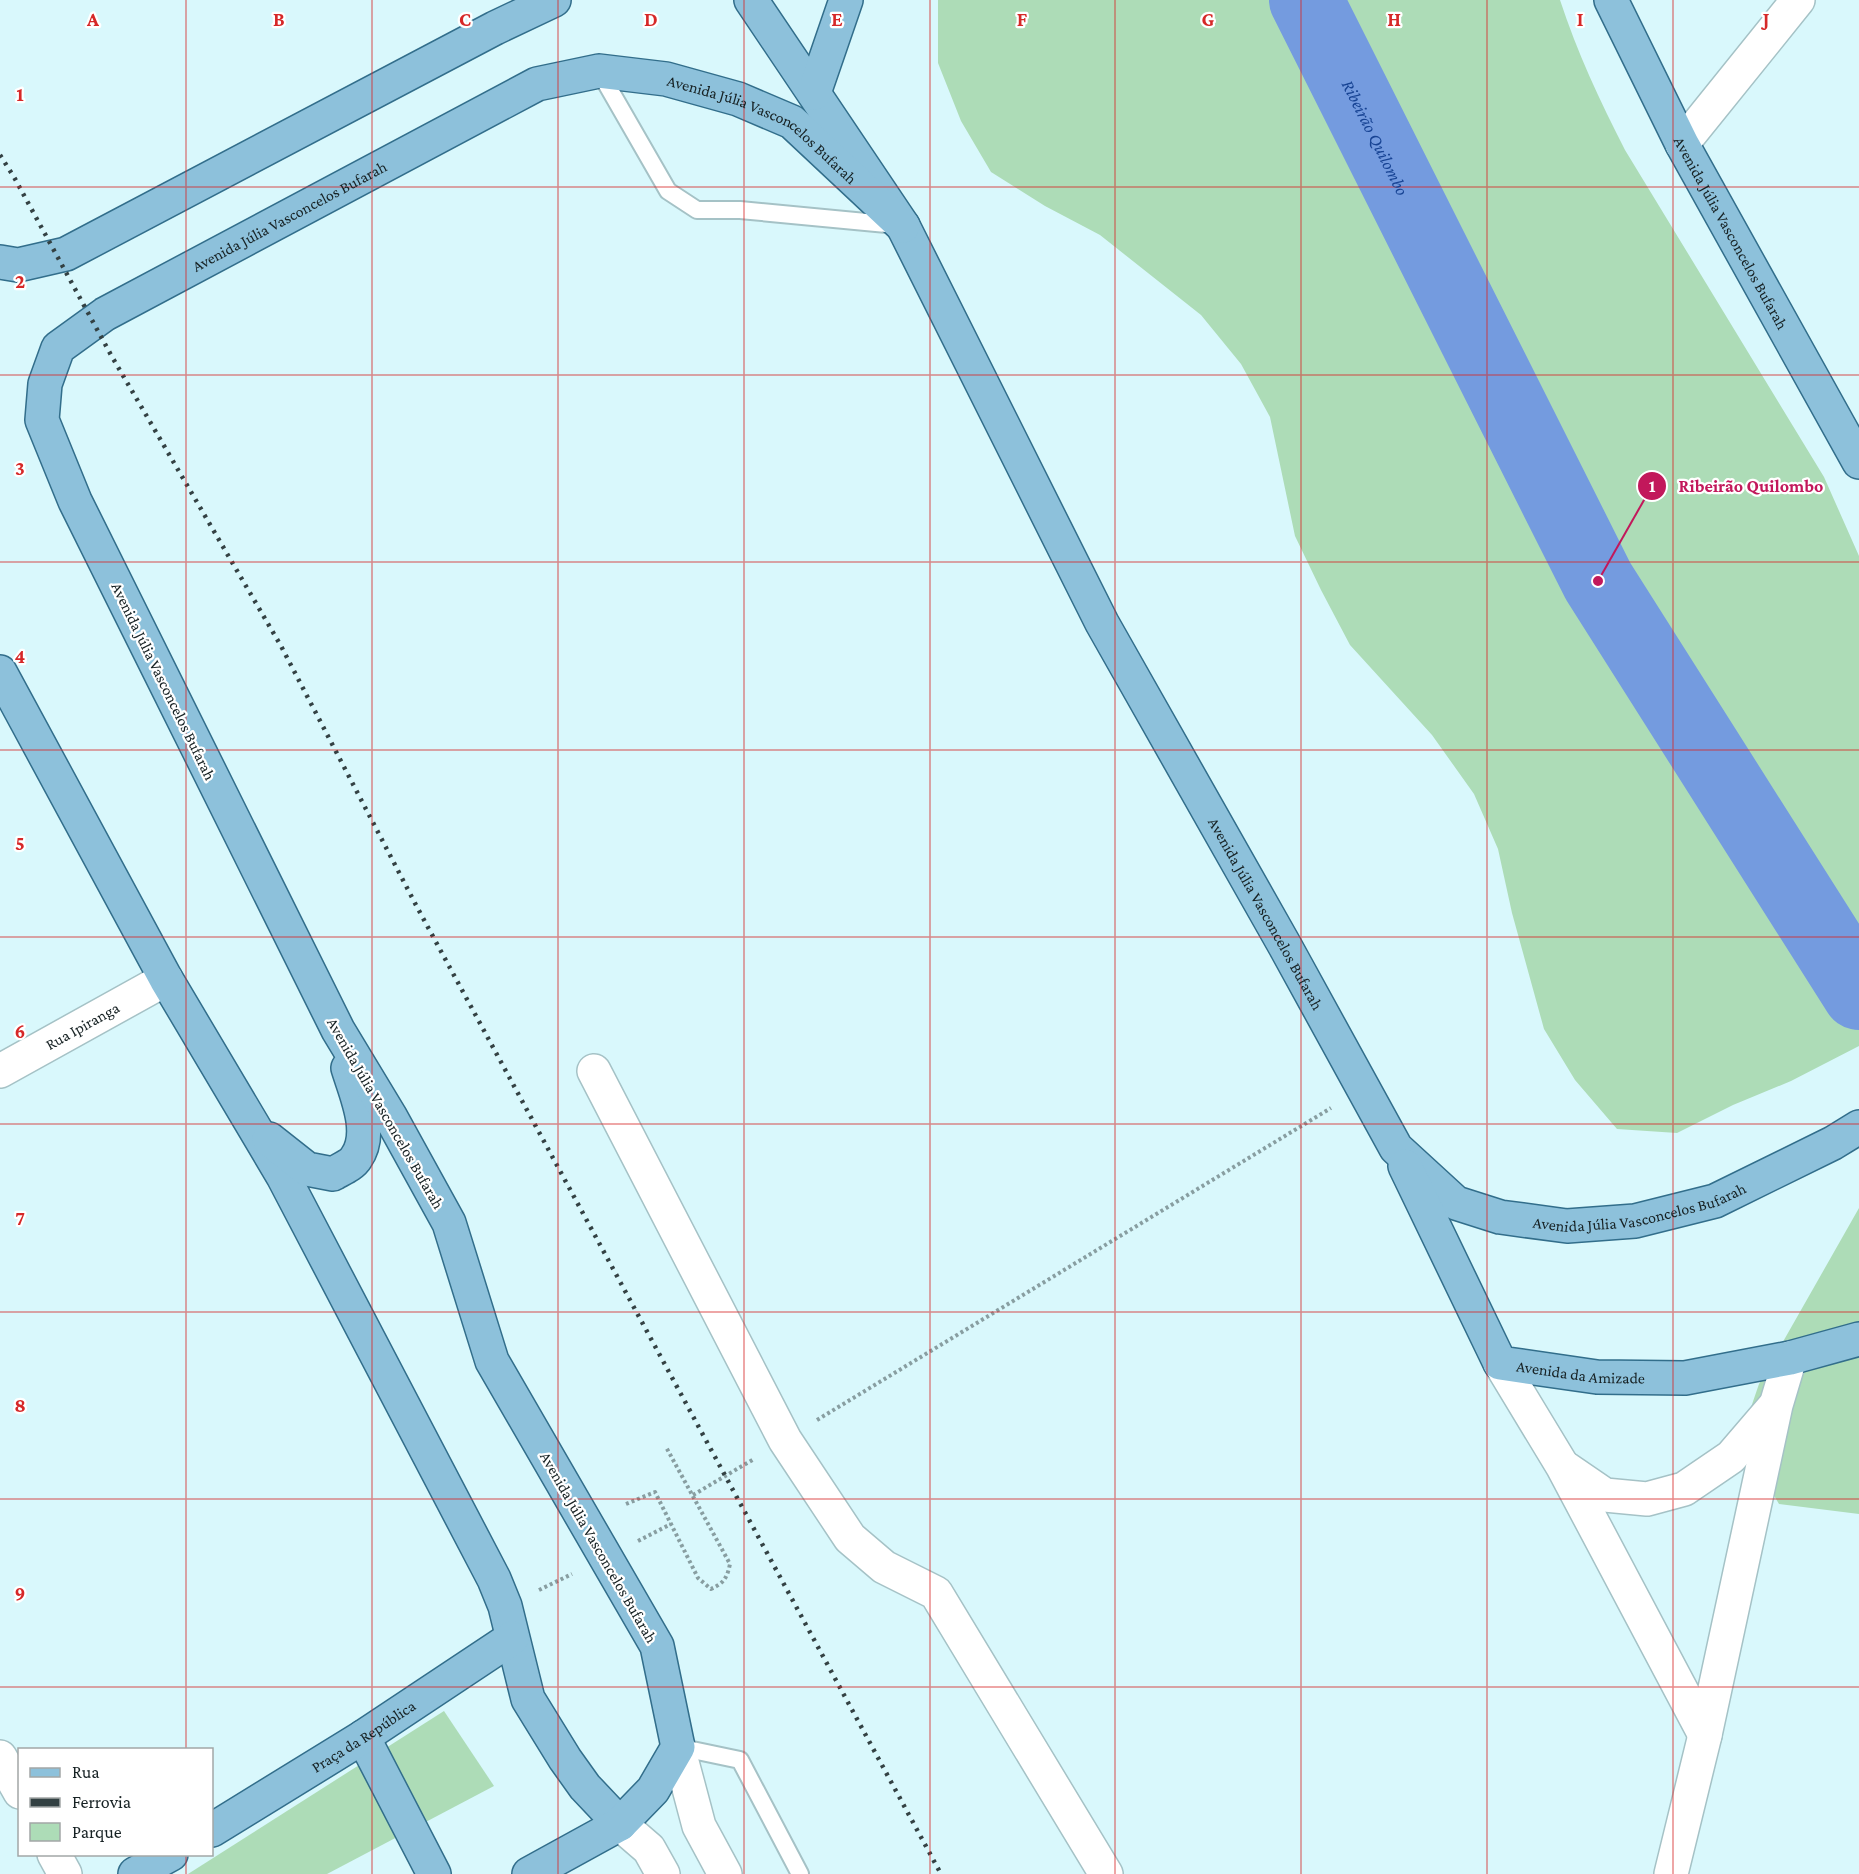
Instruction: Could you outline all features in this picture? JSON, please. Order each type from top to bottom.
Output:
[{"type":"main road","points":[[495,28],[528,0]]},
{"type":"main road","points":[[0,262],[18,265],[66,254],[495,28],[554,0]]},
{"type":"main road","name":"Avenida Júlia Vasconcelos Bufarah","points":[[751,0],[903,226],[1102,623],[1285,946],[1396,1148],[1456,1203],[1500,1217],[1567,1226],[1635,1221],[1715,1201],[1833,1143],[1859,1127]]},
{"type":"main road","points":[[814,93],[846,0]]},
{"type":"main road","name":"Avenida Júlia Vasconcelos Bufarah","points":[[1611,0],[1682,144],[1859,462]]},
{"type":"main road","name":"Avenida Júlia Vasconcelos Bufarah","points":[[678,1747],[657,1646],[492,1361],[449,1223],[390,1116],[338,1030],[75,501],[42,420],[45,384],[58,348],[105,314],[537,84],[599,71],[666,79],[738,99],[792,122],[903,226]]},
{"type":"main road","points":[[0,672],[165,980],[288,1187],[494,1579],[506,1606],[528,1699],[565,1760],[585,1787],[620,1824]]},
{"type":"main road","points":[[249,1118],[274,1144],[307,1170],[333,1174],[356,1159],[364,1135],[359,1106],[338,1030]]},
{"type":"main road","name":"Avenida da Amizade","points":[[1396,1148],[1500,1363],[1597,1377],[1685,1378],[1790,1358],[1859,1339]]},
{"type":"main road","name":"Praça da República","points":[[213,1829],[363,1737],[512,1638]]},
{"type":"main road","points":[[363,1737],[434,1874]]},
{"type":"main road","points":[[529,1874],[620,1824],[653,1790],[678,1747]]},
{"type":"main road","points":[[135,1874],[167,1856]]},
{"type":"main road","points":[[174,1874],[178,1856]]},
{"type":"street","points":[[1682,144],[1798,0]]},
{"type":"street","name":"Rua Ipiranga","points":[[0,1071],[165,980]]},
{"type":"street","points":[[594,1071],[785,1440],[850,1538],[884,1567],[936,1593],[1106,1874]]},
{"type":"street","points":[[1671,1874],[1705,1735],[1776,1405],[1790,1358]]},
{"type":"street","points":[[1500,1363],[1563,1467],[1705,1735]]},
{"type":"street","points":[[1563,1467],[1605,1495],[1647,1499],[1684,1489],[1731,1457],[1776,1405]]},
{"type":"street","name":"Avenida Júlia Vasconcelos Bufarah","points":[[678,1747],[699,1826],[725,1874]]},
{"type":"street","points":[[0,1757],[18,1788]]},
{"type":"street","points":[[620,1824],[649,1849],[663,1874]]},
{"type":"street","points":[[55,1856],[65,1874]]},
{"type":"lane","points":[[599,71],[668,191],[697,210],[740,210],[903,226]]},
{"type":"lane","points":[[678,1747],[740,1760],[800,1874]]},
{"type":"path","points":[[693,1495],[1363,1088]]},
{"type":"path","points":[[626,1504],[655,1492],[698,1578],[711,1589],[723,1584],[728,1576],[730,1564],[666,1447]]},
{"type":"path","points":[[506,1606],[606,1558]]},
{"type":"green space","points":[[938,0],[1560,0],[1590,76],[1625,150],[1824,477],[1859,556],[1859,1046],[1791,1081],[1733,1105],[1677,1133],[1617,1129],[1575,1080],[1544,1029],[1512,913],[1498,849],[1474,794],[1432,735],[1350,645],[1321,590],[1295,536],[1270,417],[1241,364],[1201,315],[1100,235],[1045,206],[991,172],[961,121],[938,63]]},
{"type":"green space","points":[[1859,1208],[1859,1514],[1779,1504],[1769,1487],[1736,1451],[1759,1384]]},
{"type":"green space","points":[[444,1711],[494,1786],[327,1874],[188,1874]]},
{"type":"waterway","name":"Ribeirão Quilombo","points":[[1306,0],[1598,581],[1859,993]]},
{"type":"railway","points":[[0,155],[111,355],[281,646],[417,907],[941,1874]]},
{"type":"place","name":"Ribeirão Quilombo","points":[[1598,581]]}]
